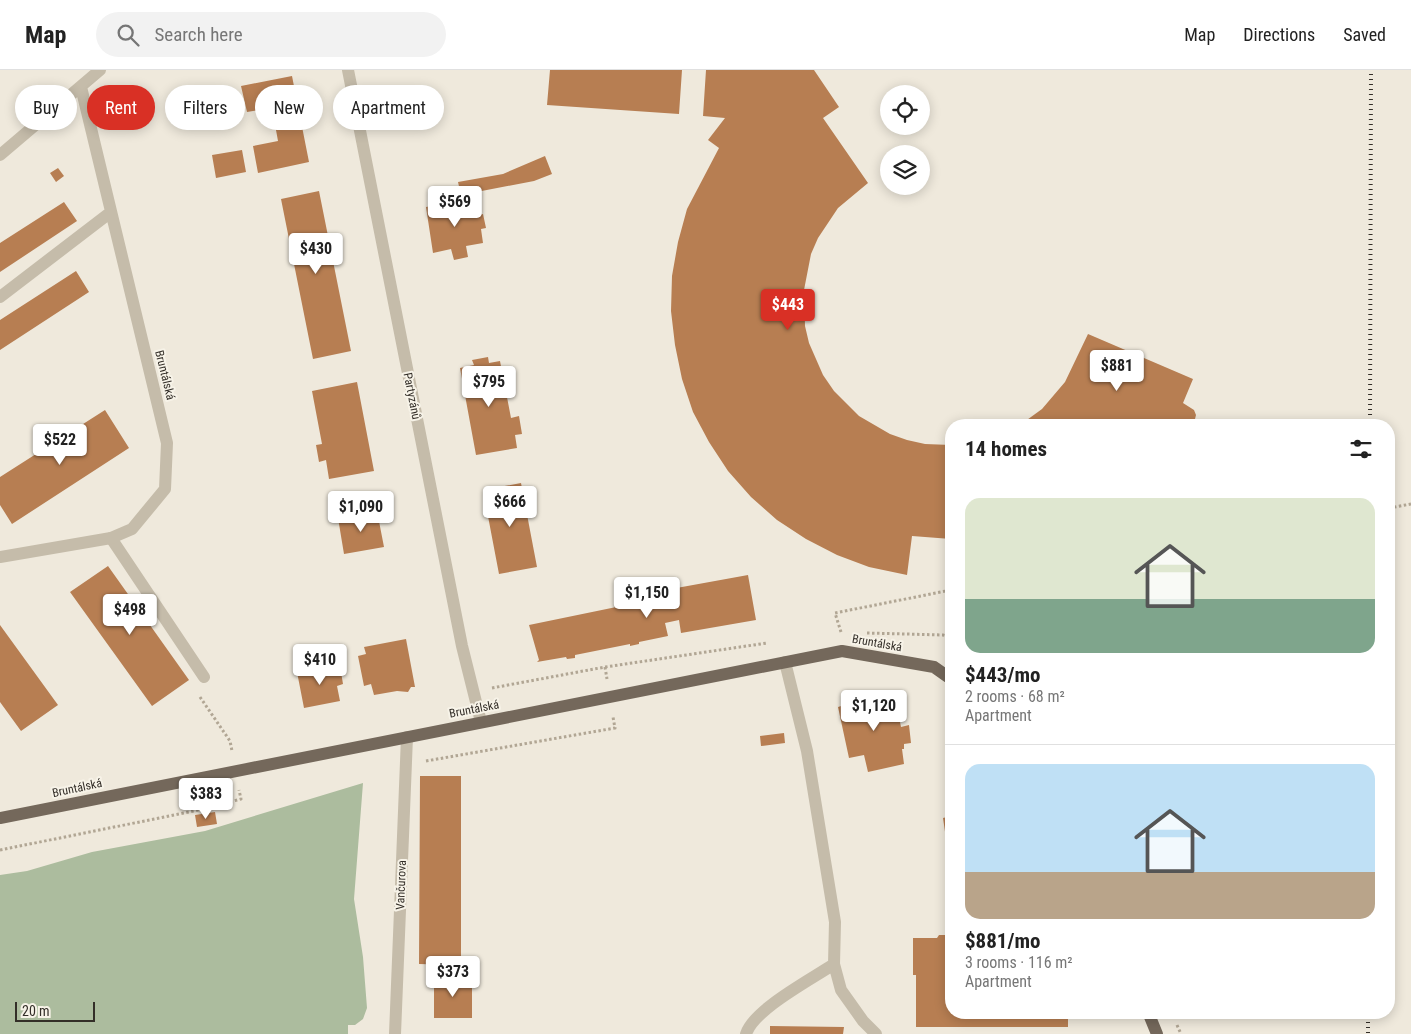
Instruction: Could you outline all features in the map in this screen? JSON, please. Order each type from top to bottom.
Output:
[{"type":"main road","name":"Bruntálská","points":[[0,818],[842,651],[934,667],[945,675]]},
{"type":"main road","points":[[1151,1019],[1157,1034]]},
{"type":"street","points":[[0,155],[100,70]]},
{"type":"street","name":"Partyzánů","points":[[348,70],[460,636],[481,722]]},
{"type":"street","name":"Bruntálská","points":[[0,557],[111,538],[132,529],[165,489],[167,442],[81,87]]},
{"type":"street","points":[[0,297],[111,212]]},
{"type":"street","points":[[111,538],[204,677]]},
{"type":"street","points":[[785,662],[807,751],[835,922],[834,964],[841,990],[863,1021],[876,1034]]},
{"type":"street","name":"Vančurova","points":[[395,1034],[407,736]]},
{"type":"street","points":[[746,1034],[749,1026],[770,1006],[834,964]]},
{"type":"path","points":[[1395,507],[1411,504]]},
{"type":"path","points":[[841,633],[835,612],[945,591]]},
{"type":"path","points":[[831,634],[850,633]]},
{"type":"path","points":[[860,633],[945,636]]},
{"type":"path","points":[[474,692],[605,667],[772,643]]},
{"type":"path","points":[[406,764],[615,728],[605,667]]},
{"type":"path","points":[[0,850],[194,811],[241,799],[235,770]]},
{"type":"green space","points":[[363,783],[354,899],[363,957],[367,1008],[363,1019],[355,1025],[348,1025],[348,1034],[0,1034],[0,875],[27,871],[92,852],[205,831]]},
{"type":"building","points":[[550,70],[682,70],[679,114],[547,105]]},
{"type":"building","points":[[706,70],[814,70],[839,107],[823,118],[868,183],[838,208],[818,238],[811,254],[804,290],[805,326],[809,343],[823,375],[834,391],[859,416],[890,434],[907,440],[925,444],[945,445],[945,539],[912,536],[907,575],[869,567],[837,555],[806,539],[777,520],[751,497],[728,471],[709,442],[693,412],[682,379],[675,345],[671,311],[672,276],[678,242],[687,209],[719,148],[708,140],[725,118],[703,116]]},
{"type":"building","points":[[292,76],[294,85],[255,85],[255,111],[247,112],[245,85]]},
{"type":"building","points":[[276,130],[303,130],[309,162],[258,173],[253,146],[278,141]]},
{"type":"building","points":[[242,150],[246,172],[216,178],[212,155]]},
{"type":"building","points":[[545,156],[552,174],[534,181],[461,195],[458,182],[503,174]]},
{"type":"building","points":[[58,168],[64,176],[56,182],[50,173]]},
{"type":"building","points":[[319,191],[351,351],[313,359],[281,199]]},
{"type":"building","points":[[470,199],[473,216],[483,214],[486,228],[481,229],[483,243],[466,246],[468,257],[454,260],[451,249],[433,253],[426,207]]},
{"type":"building","points":[[64,202],[77,221],[0,272],[0,243]]},
{"type":"building","points":[[76,271],[89,292],[0,350],[0,320]]},
{"type":"building","points":[[1088,334],[1193,379],[1183,403],[1194,410],[1195,419],[1028,419],[1042,409],[1065,382]]},
{"type":"building","points":[[488,357],[489,363],[500,361],[511,418],[519,416],[522,434],[515,435],[517,448],[476,455],[460,368],[474,365],[472,360]]},
{"type":"building","points":[[357,382],[374,471],[329,479],[326,460],[319,462],[316,445],[322,444],[312,391]]},
{"type":"building","points":[[105,410],[129,448],[12,524],[0,505],[0,477]]},
{"type":"building","points":[[521,483],[537,567],[499,574],[483,490]]},
{"type":"building","points":[[377,511],[384,547],[344,554],[338,518]]},
{"type":"building","points":[[108,566],[189,680],[152,706],[70,592]]},
{"type":"building","points":[[748,575],[756,620],[681,633],[679,620],[665,623],[668,636],[639,642],[639,644],[630,646],[630,644],[575,655],[575,658],[567,659],[566,657],[537,662],[539,660],[529,625],[660,598],[658,584],[670,582],[671,589]]},
{"type":"building","points":[[0,625],[58,705],[21,731],[0,702]]},
{"type":"building","points":[[406,639],[415,687],[411,687],[408,692],[397,691],[374,695],[371,684],[364,686],[358,656],[366,654],[364,647]]},
{"type":"building","points":[[334,666],[335,674],[341,672],[343,684],[337,686],[340,701],[304,708],[297,672]]},
{"type":"building","points":[[890,692],[895,696],[897,702],[894,707],[897,722],[900,722],[901,727],[909,725],[911,743],[904,744],[904,749],[902,749],[904,764],[868,772],[864,755],[849,758],[838,707],[851,703],[850,700],[873,696],[873,699],[881,698]]},
{"type":"building","points":[[784,733],[785,743],[761,746],[760,736]]},
{"type":"building","points":[[420,776],[461,776],[461,963],[454,963],[454,965],[419,964]]},
{"type":"building","points":[[215,812],[217,824],[197,827],[195,815]]},
{"type":"building","points":[[939,935],[945,935],[945,1019],[1068,1019],[1068,1027],[916,1027],[916,975],[913,975],[913,938],[937,938]]},
{"type":"building","points":[[434,979],[472,979],[472,1018],[434,1018]]},
{"type":"building","points":[[770,1026],[844,1027],[843,1034],[770,1034]]},
{"type":"railway","points":[[1370,419],[1371,70]]},
{"type":"railway","points":[[1368,1019],[1368,1034]]}]
